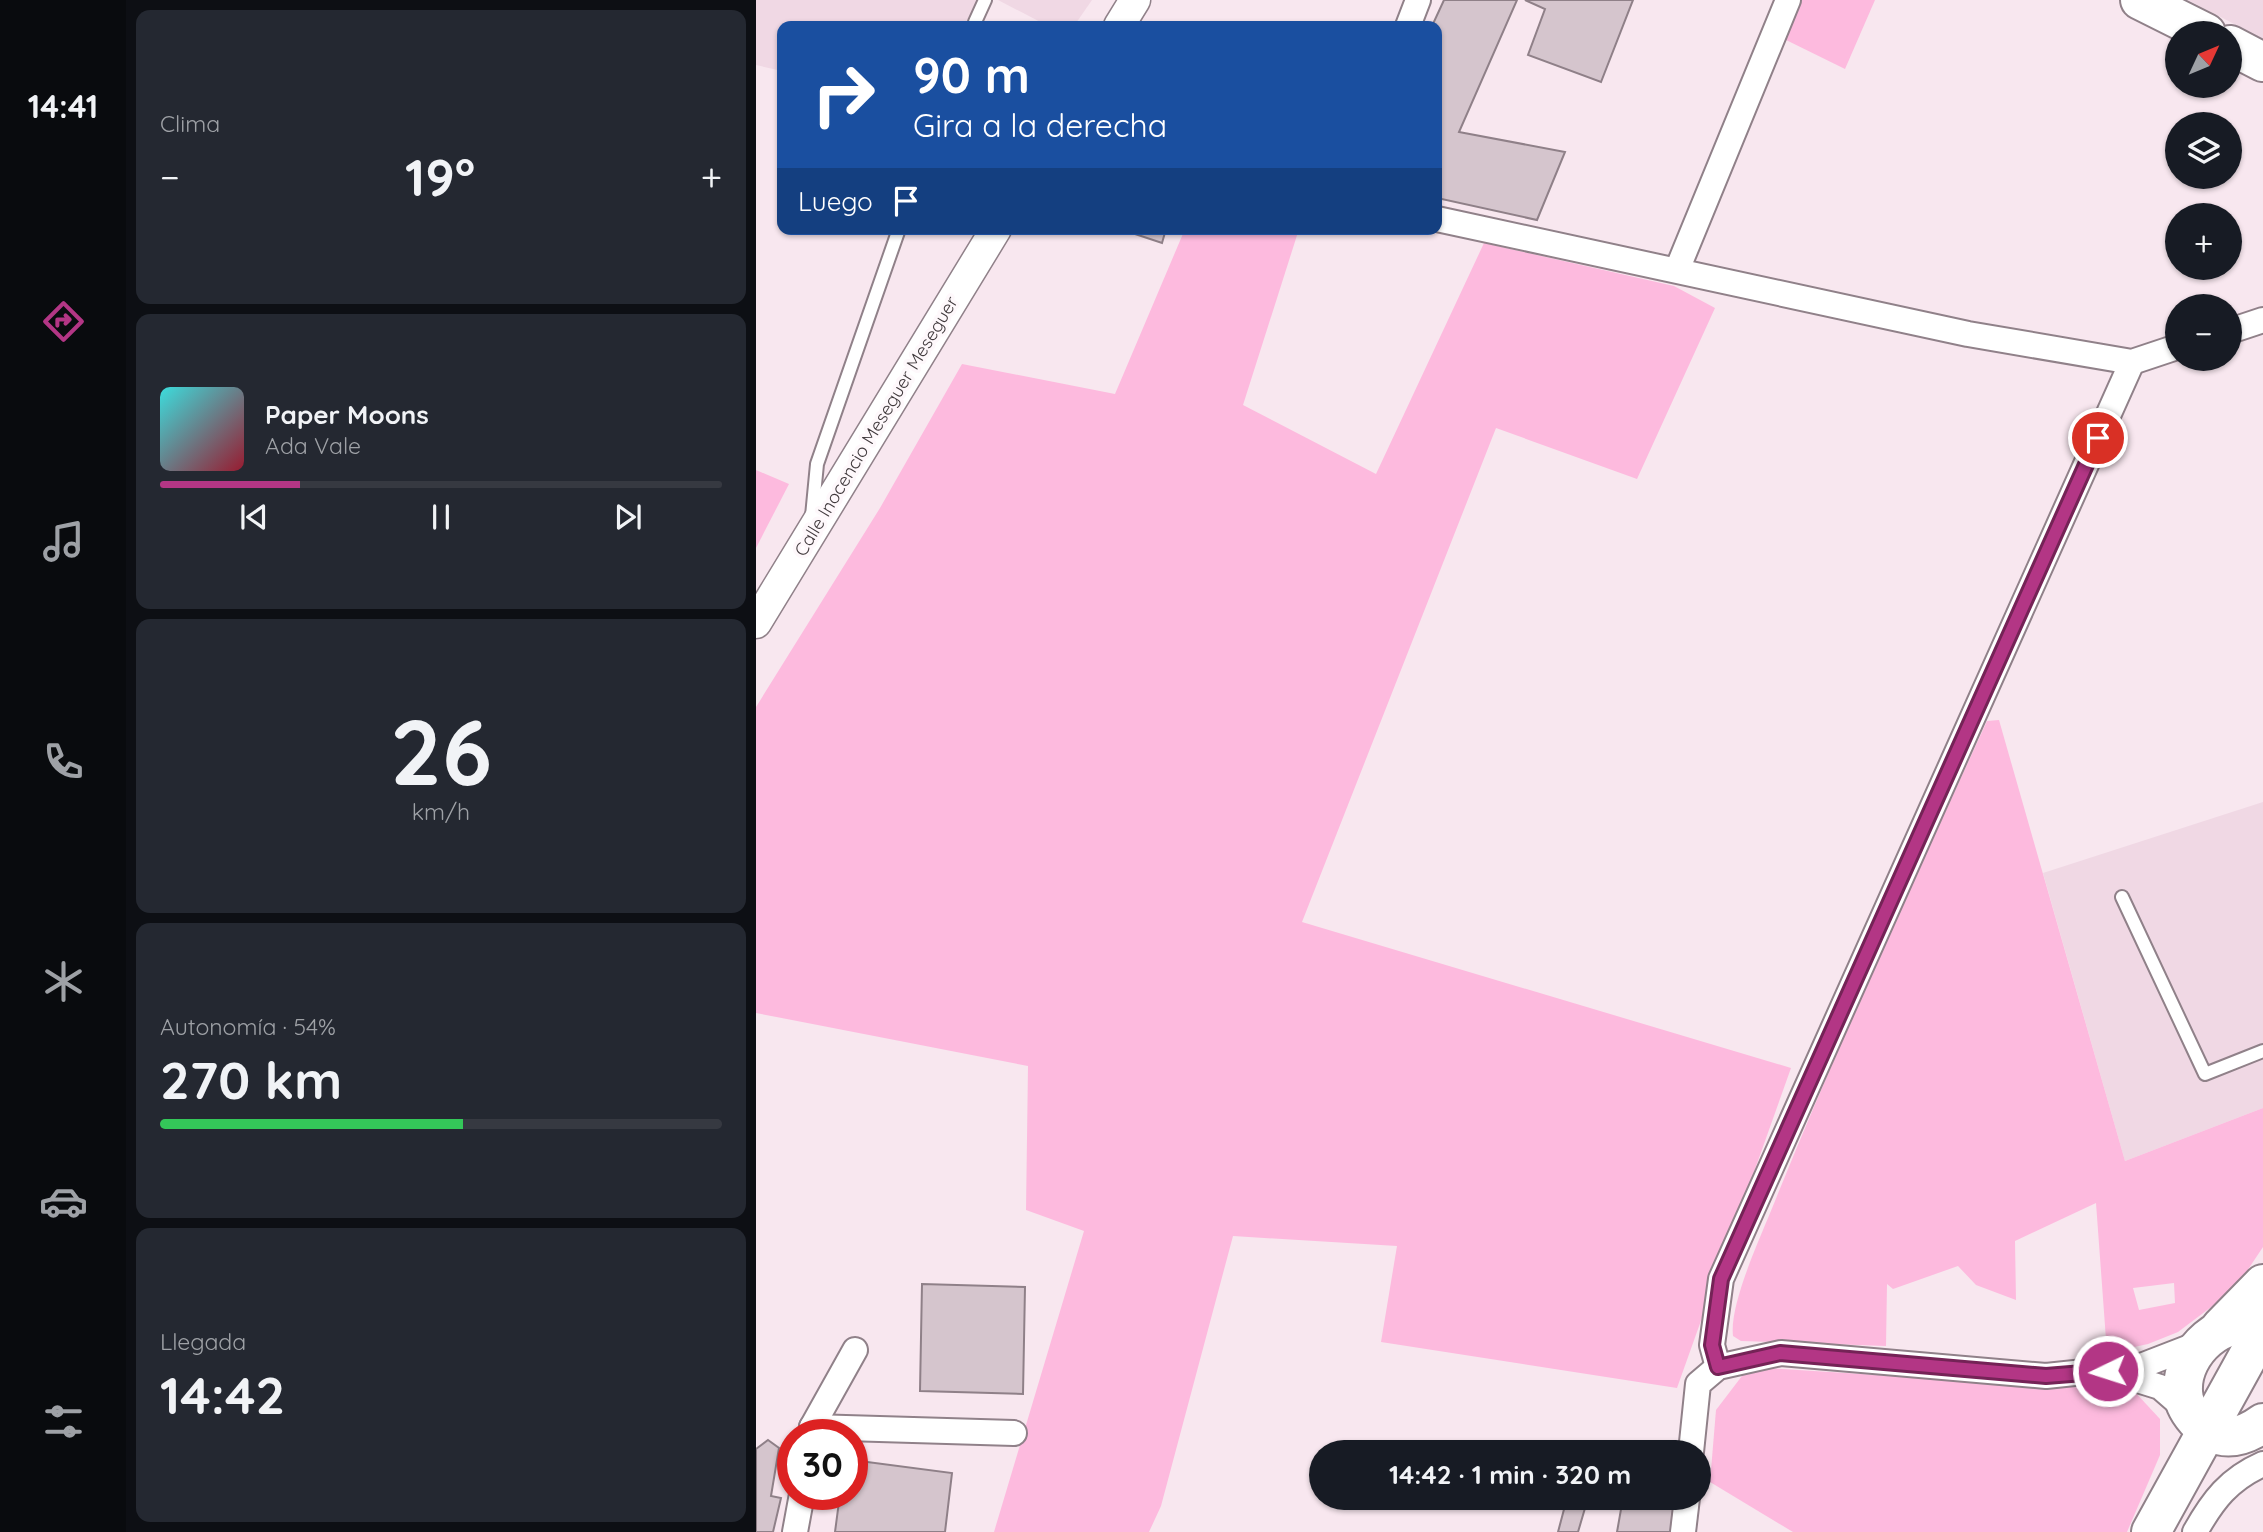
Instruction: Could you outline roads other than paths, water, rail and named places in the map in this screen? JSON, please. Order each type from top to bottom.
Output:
[{"type":"main road","points":[[2140,0],[2182,21]]},
{"type":"main road","points":[[2242,51],[2263,61]]},
{"type":"main road","points":[[2259,1439],[2231,1438],[2199,1422],[2182,1388],[2193,1357],[2263,1284]]},
{"type":"main road","points":[[2151,1532],[2180,1478],[2199,1422],[2263,1328],[2239,1322],[2214,1334]]},
{"type":"main road","points":[[2160,1387],[2173,1406],[2183,1434],[2180,1478]]},
{"type":"main road","points":[[2180,1478],[2259,1439]]},
{"type":"street","points":[[1122,21],[1135,0]]},
{"type":"street","points":[[1410,21],[1418,0]]},
{"type":"street","points":[[1677,270],[1788,0]]},
{"type":"street","points":[[1442,220],[1968,334],[2132,362],[2165,351]]},
{"type":"street","name":"Calle Inocencio Meseguer Meseguer","points":[[756,623],[992,235]]},
{"type":"street","points":[[2242,327],[2263,320]]},
{"type":"street","points":[[1718,1367],[1712,1345],[1721,1279],[2132,362]]},
{"type":"street","points":[[1692,1440],[1698,1384],[1718,1367],[1780,1353],[2046,1376],[2141,1366],[2214,1334]]},
{"type":"street","points":[[818,1419],[855,1350]]},
{"type":"street","points":[[2108,1371],[2160,1387],[2199,1422]]},
{"type":"street","points":[[868,1432],[1014,1433]]},
{"type":"street","points":[[2195,1532],[2213,1499],[2248,1471],[2259,1439]]},
{"type":"street","points":[[796,1532],[799,1510]]},
{"type":"street","points":[[1683,1532],[1686,1510]]},
{"type":"lane","points":[[975,21],[985,0]]},
{"type":"lane","points":[[810,533],[817,464],[897,235]]},
{"type":"lane","points":[[2122,897],[2205,1074],[2263,1051]]}]
